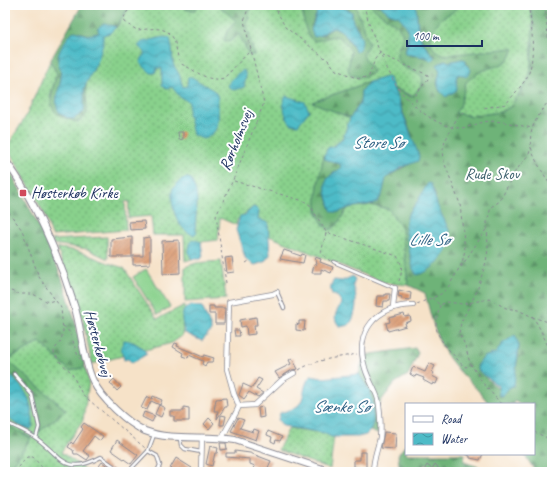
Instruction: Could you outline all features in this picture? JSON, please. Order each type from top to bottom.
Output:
[{"type":"street","name":"Høsterkøbvej","points":[[5,160],[26,195],[51,246],[74,304],[87,364],[93,381],[103,396],[131,423],[154,434],[180,437],[223,437],[266,449],[332,472]]},
{"type":"street","points":[[393,307],[395,288]]},
{"type":"street","points":[[223,437],[226,427],[236,415],[239,406],[234,394],[226,362],[229,302],[277,292]]},
{"type":"street","points":[[373,472],[374,455],[380,435],[378,400],[365,369],[362,353],[366,329],[380,313],[393,307],[413,305]]},
{"type":"street","points":[[239,406],[255,405],[282,380],[294,373]]},
{"type":"street","points":[[201,472],[202,437]]},
{"type":"lane","points":[[334,262],[395,288]]},
{"type":"lane","points":[[277,292],[284,308]]},
{"type":"lane","points":[[14,374],[32,394],[39,427],[36,438]]},
{"type":"lane","points":[[5,422],[36,438],[56,459],[66,464],[82,467],[101,457],[122,472]]},
{"type":"lane","points":[[128,472],[148,451],[154,434]]},
{"type":"lane","points":[[180,437],[181,445],[185,450],[201,452]]},
{"type":"lane","points":[[148,451],[157,456],[160,465],[157,472]]},
{"type":"path","points":[[131,5],[123,19],[124,22],[137,30],[153,27],[166,30],[172,35],[176,44],[176,54],[181,64],[190,68],[204,78],[218,80],[224,78],[252,50]]},
{"type":"path","name":"Rørholmsvej","points":[[226,283],[216,216],[233,180],[264,103],[244,21],[249,5]]},
{"type":"path","points":[[274,5],[285,27],[329,61],[336,70],[347,76],[359,79],[369,76],[375,59],[380,53]]},
{"type":"path","points":[[364,5],[380,53],[402,94],[437,121],[452,127],[461,128],[485,122],[515,124],[532,128]]},
{"type":"path","points":[[460,268],[465,250],[461,212],[444,162],[443,149],[458,116],[466,112],[506,104],[527,76],[530,68],[532,42],[528,5]]},
{"type":"path","points":[[545,5],[550,56],[549,88],[552,104]]},
{"type":"path","points":[[382,55],[428,75],[428,79],[416,94],[416,105]]},
{"type":"path","points":[[552,97],[551,100],[544,105],[532,128],[529,140],[534,156],[552,189]]},
{"type":"path","points":[[500,403],[482,383],[472,365],[465,345],[459,334],[461,322],[477,291],[486,262],[491,207],[500,201],[514,174],[531,147]]},
{"type":"path","points":[[233,180],[304,201],[310,205],[326,232],[396,256],[402,265],[403,270],[395,288]]},
{"type":"path","points":[[5,207],[22,230],[40,277],[61,308],[63,326],[61,341],[54,350],[61,363],[71,372],[82,394],[148,451]]},
{"type":"path","points":[[413,305],[441,294],[449,286],[488,228]]},
{"type":"path","points":[[326,232],[321,253],[326,258],[334,262]]},
{"type":"path","points":[[5,293],[11,291],[19,294],[33,294],[50,303],[55,300]]},
{"type":"path","points":[[432,298],[440,305]]},
{"type":"path","points":[[440,305],[447,302],[462,304],[489,299],[506,308],[518,310],[552,323]]},
{"type":"path","points":[[440,305],[436,325],[438,332],[445,345],[463,366],[466,367],[472,365]]},
{"type":"path","points":[[531,316],[541,327],[544,339],[552,354]]},
{"type":"path","points":[[63,326],[70,334],[76,354],[80,361],[87,364]]},
{"type":"path","points":[[294,373],[307,365],[362,353]]},
{"type":"path","points":[[535,432],[552,440]]},
{"type":"path","points":[[15,472],[27,457],[33,457],[46,472]]},
{"type":"green space","points":[[82,5],[130,5],[116,27],[115,25],[90,35],[82,33],[67,45],[60,53],[58,58],[61,71],[61,81],[57,100],[61,111],[66,117],[84,103],[84,88],[86,83],[87,114],[78,122],[67,119],[54,111],[51,99],[57,73],[50,61]]},
{"type":"green space","points":[[130,5],[530,5],[533,23],[531,69],[528,81],[510,107],[501,112],[471,116],[455,113],[393,88],[391,82],[375,80],[313,102],[350,118],[343,136],[337,143],[328,148],[318,185],[317,213],[325,227],[336,226],[348,208],[371,205],[389,209],[402,229],[408,285],[385,283],[269,236],[268,223],[258,219],[259,211],[253,207],[237,220],[236,225],[220,218],[218,240],[198,241],[190,257],[192,259],[185,261],[184,235],[153,235],[151,216],[128,218],[129,201],[125,202],[126,230],[52,236],[45,215],[7,147],[26,116],[50,61],[57,73],[50,97],[84,103],[59,54],[117,27]],"holes":[[[182,179],[191,179],[196,214],[195,229],[188,232],[179,224],[179,219]]]},
{"type":"green space","points":[[179,5],[200,5],[195,10],[188,10]]},
{"type":"green space","points":[[218,5],[251,5],[247,25],[254,55],[249,55],[239,34],[229,42],[224,40],[227,31],[236,21]]},
{"type":"green space","points":[[302,5],[309,5],[317,13],[313,21],[321,36],[333,28],[342,30],[356,52],[359,34],[358,28],[353,24],[352,12],[338,5],[357,5],[356,7],[369,43],[363,55],[373,72],[363,78],[350,75],[348,69],[351,51],[338,37],[335,36],[314,41],[310,38],[306,30]]},
{"type":"green space","name":"Rude Skov","points":[[370,5],[379,5],[398,16],[405,23],[408,37],[404,52],[430,59],[434,56],[424,43],[419,32],[416,5],[457,5],[452,12],[441,19],[434,30],[431,40],[435,50],[446,55],[513,48],[510,58],[506,62],[482,71],[466,82],[460,107],[455,113],[471,116],[501,112],[510,107],[528,81],[531,69],[533,23],[530,5],[552,5],[552,472],[536,472],[525,455],[535,455],[535,403],[518,403],[517,401],[514,401],[513,403],[488,403],[446,355],[438,338],[425,293],[408,285],[402,229],[389,209],[371,205],[380,198],[386,178],[411,163],[410,130],[393,88],[412,97],[422,84],[423,77],[406,68],[399,62],[397,52],[403,34],[393,22]],"holes":[[[462,59],[466,64],[463,75],[458,74],[456,78],[457,82],[440,92],[437,83],[444,60],[449,62]],[[434,190],[437,205],[448,230],[449,246],[431,267],[415,274],[405,228],[408,214],[420,198]],[[502,344],[519,345],[515,371],[510,384],[503,395],[481,373],[477,366],[484,357],[497,353]]]},
{"type":"green space","points":[[369,82],[361,91],[360,104],[350,118],[312,102]]},
{"type":"green space","points":[[324,155],[325,159],[340,164],[341,167],[338,171],[332,174],[327,197],[331,210],[339,212],[348,208],[336,226],[330,230],[323,224],[317,206],[318,185]]},
{"type":"green space","points":[[5,170],[10,171],[19,187],[52,254],[66,289],[79,337],[85,367],[70,371],[40,342],[7,360],[66,410],[39,432],[40,425],[34,394],[5,369]]},
{"type":"green space","points":[[107,237],[108,259],[87,249],[53,244],[52,240]]},
{"type":"green space","points":[[57,248],[83,253],[124,268],[157,319],[185,305],[182,336],[172,343],[92,364],[83,321]]},
{"type":"green space","points":[[221,261],[226,299],[185,302],[185,267],[196,263]]},
{"type":"green space","points":[[146,269],[170,307],[157,315],[133,277]]},
{"type":"green space","points":[[40,342],[70,371],[85,367],[89,382],[83,420],[61,452],[89,472],[8,472],[31,438],[5,424],[5,369],[34,394],[40,425],[66,410],[6,360]]},
{"type":"green space","points":[[415,348],[418,353],[408,375],[395,383],[381,401],[377,411],[378,434],[370,431],[373,423],[369,390],[359,374],[364,355]]},
{"type":"green space","points":[[5,424],[31,438],[8,472],[5,472]]},
{"type":"green space","points":[[289,428],[324,433],[334,437],[330,469],[278,450]]},
{"type":"green space","points":[[405,445],[405,455],[465,455],[464,462],[485,469],[479,472],[438,472],[425,464],[420,472],[400,472],[398,455]]},
{"type":"water","points":[[309,5],[338,5],[352,12],[353,21],[362,42],[359,49],[356,52],[345,35],[336,28],[330,29],[314,37],[311,30],[317,13]]},
{"type":"water","points":[[379,5],[416,5],[418,31],[422,42],[435,58],[431,61],[426,57],[405,54],[408,40],[408,29],[398,16],[389,13]]},
{"type":"water","points":[[104,23],[116,27],[110,33],[103,35],[103,44],[98,60],[84,88],[84,112],[73,119],[65,116],[57,108],[56,103],[61,78],[58,57],[65,41],[72,32],[75,31],[87,35],[99,33],[98,30],[100,26]]},
{"type":"water","points":[[164,37],[170,38],[173,64],[179,74],[183,87],[187,86],[188,77],[192,77],[213,90],[217,96],[218,122],[215,130],[208,137],[203,139],[193,135],[188,113],[189,102],[180,97],[172,87],[166,89],[162,85],[162,68],[157,68],[155,73],[151,73],[140,63],[145,52],[138,46],[142,42]]},
{"type":"water","points":[[462,59],[466,60],[466,64],[471,70],[469,75],[465,77],[458,74],[456,78],[457,90],[446,97],[440,91],[438,86],[440,71],[437,65],[445,60],[449,62]]},
{"type":"water","points":[[244,70],[246,76],[244,87],[234,90],[228,86],[234,76]]},
{"type":"water","name":"Store Sø","points":[[388,77],[391,82],[419,156],[418,161],[402,167],[386,178],[382,195],[376,203],[348,208],[339,212],[333,212],[326,194],[326,181],[341,167],[340,164],[325,159],[324,155],[328,148],[334,146],[343,138],[350,118],[360,104],[361,91],[369,82]]},
{"type":"water","points":[[286,96],[305,102],[309,111],[298,125],[291,124],[287,118],[284,110]]},
{"type":"water","points":[[182,179],[191,179],[196,192],[197,203],[195,228],[197,233],[194,235],[183,228],[179,222],[173,208],[172,201],[173,188]]},
{"type":"water","name":"Lille Sø","points":[[428,183],[431,184],[438,207],[449,230],[449,246],[436,264],[422,274],[417,275],[413,269],[405,228],[408,214],[416,204]]},
{"type":"water","points":[[253,207],[259,211],[258,219],[268,223],[270,255],[264,262],[255,265],[246,260],[236,230],[240,216],[245,215]]},
{"type":"water","points":[[192,239],[201,242],[203,256],[201,259],[192,259],[190,257],[189,250]]},
{"type":"water","points":[[353,276],[355,280],[353,285],[356,295],[354,316],[349,325],[340,327],[336,321],[335,315],[342,303],[338,297],[332,294],[331,285],[334,280],[342,281]]},
{"type":"water","points":[[191,305],[202,307],[211,327],[211,331],[202,341],[185,333],[182,317],[184,310]]},
{"type":"water","points":[[515,335],[519,345],[514,385],[503,395],[499,396],[498,386],[479,371],[477,366],[484,357],[496,353],[502,344]]},
{"type":"water","points":[[124,340],[137,344],[147,354],[132,363],[128,359],[124,360],[121,347]]},
{"type":"water","points":[[5,371],[27,394],[33,420],[33,426],[31,429],[16,424],[5,414]]},
{"type":"water","name":"Sænke Sø","points":[[359,374],[369,390],[373,403],[373,423],[370,431],[366,435],[358,437],[331,437],[324,433],[283,426],[278,420],[280,413],[293,409],[302,401],[306,383],[311,376],[322,378]]},
{"type":"building","points":[[178,132],[183,132],[183,139],[179,140]]},
{"type":"building","points":[[144,221],[145,229],[130,230],[129,222]]},
{"type":"building","points":[[132,237],[132,257],[111,257],[111,239]]},
{"type":"building","points":[[150,237],[150,264],[133,265],[133,256],[143,256],[143,238]]},
{"type":"building","points":[[179,240],[180,273],[163,274],[162,241]]},
{"type":"building","points":[[284,250],[301,256],[302,254],[305,255],[303,263],[280,259]]},
{"type":"building","points":[[232,257],[234,272],[227,273],[225,258]]},
{"type":"building","points":[[315,257],[321,259],[320,262],[333,267],[331,273],[321,269],[321,273],[312,273],[314,265],[317,264]]},
{"type":"building","points":[[399,290],[411,293],[410,300],[401,299],[402,297],[398,296]]},
{"type":"building","points":[[385,294],[390,294],[389,301],[384,301],[383,307],[376,306],[377,296],[385,296]]},
{"type":"building","points":[[209,306],[214,306],[214,308],[225,308],[224,324],[215,324],[215,314],[209,314]]},
{"type":"building","points":[[404,314],[405,317],[410,316],[411,321],[405,323],[406,326],[388,331],[386,323],[390,322],[389,318]]},
{"type":"building","points":[[256,317],[257,325],[254,325],[255,334],[247,335],[246,326],[241,327],[240,320]]},
{"type":"building","points":[[299,321],[305,321],[304,331],[296,330],[296,324],[299,325]]},
{"type":"building","points":[[234,330],[239,330],[240,336],[235,336]]},
{"type":"building","points":[[175,343],[178,344],[177,346],[203,357],[204,355],[214,358],[212,362],[207,362],[205,366],[202,364],[203,361],[189,355],[188,358],[182,356],[183,353],[173,347]]},
{"type":"building","points":[[292,358],[298,369],[292,370],[279,378],[275,372],[291,364],[289,360]]},
{"type":"building","points":[[429,363],[435,366],[432,376],[438,379],[436,384],[433,383],[432,385],[423,380],[424,378],[416,375],[415,377],[410,374],[413,367],[425,372]]},
{"type":"building","points":[[258,378],[262,380],[256,389],[263,393],[258,397],[249,392],[244,399],[239,395],[243,384],[252,388]]},
{"type":"building","points":[[114,379],[121,387],[117,391],[110,383]]},
{"type":"building","points":[[147,396],[152,399],[153,396],[162,400],[160,405],[151,401],[147,410],[141,408]]},
{"type":"building","points":[[226,398],[227,407],[225,407],[217,419],[218,411],[214,411],[216,399]]},
{"type":"building","points":[[159,405],[165,408],[161,417],[155,414]]},
{"type":"building","points":[[184,407],[189,408],[189,421],[174,421],[174,416],[170,416],[170,411],[184,411]]},
{"type":"building","points":[[263,407],[264,417],[259,418],[258,408]]},
{"type":"building","points":[[144,412],[155,416],[152,422],[142,417]]},
{"type":"building","points":[[221,415],[226,416],[224,425],[220,425]]},
{"type":"building","points":[[209,418],[214,423],[209,429],[204,424]]},
{"type":"building","points":[[238,418],[244,420],[240,428],[253,432],[254,429],[259,431],[256,440],[231,431]]},
{"type":"building","points":[[84,423],[103,436],[100,441],[94,436],[83,451],[90,456],[87,460],[78,454],[74,454],[73,450],[68,447],[71,442],[73,444],[83,429],[81,427]]},
{"type":"building","points":[[268,431],[282,437],[280,441],[276,440],[275,443],[271,441],[272,437],[267,435]]},
{"type":"building","points":[[384,432],[396,433],[395,449],[381,448]]},
{"type":"building","points":[[117,440],[138,455],[131,464],[111,450]]},
{"type":"building","points":[[220,443],[226,443],[227,449],[221,450]]},
{"type":"building","points":[[210,446],[218,448],[217,453],[215,453],[212,466],[206,464]]},
{"type":"building","points":[[235,451],[250,453],[271,461],[266,472],[253,472],[255,466],[250,464],[250,459],[226,457],[226,453],[235,453]]},
{"type":"building","points":[[360,452],[366,452],[366,468],[354,467],[354,460],[360,460]]},
{"type":"building","points":[[468,455],[482,455],[480,460],[470,458]]},
{"type":"building","points":[[176,458],[192,468],[189,472],[168,472]]},
{"type":"building","points":[[102,462],[116,472],[95,472]]},
{"type":"building","points":[[435,464],[438,467],[436,472],[423,472],[427,465],[432,469]]},
{"type":"place","name":"Høsterkøb Kirke","points":[[23,193]]}]
